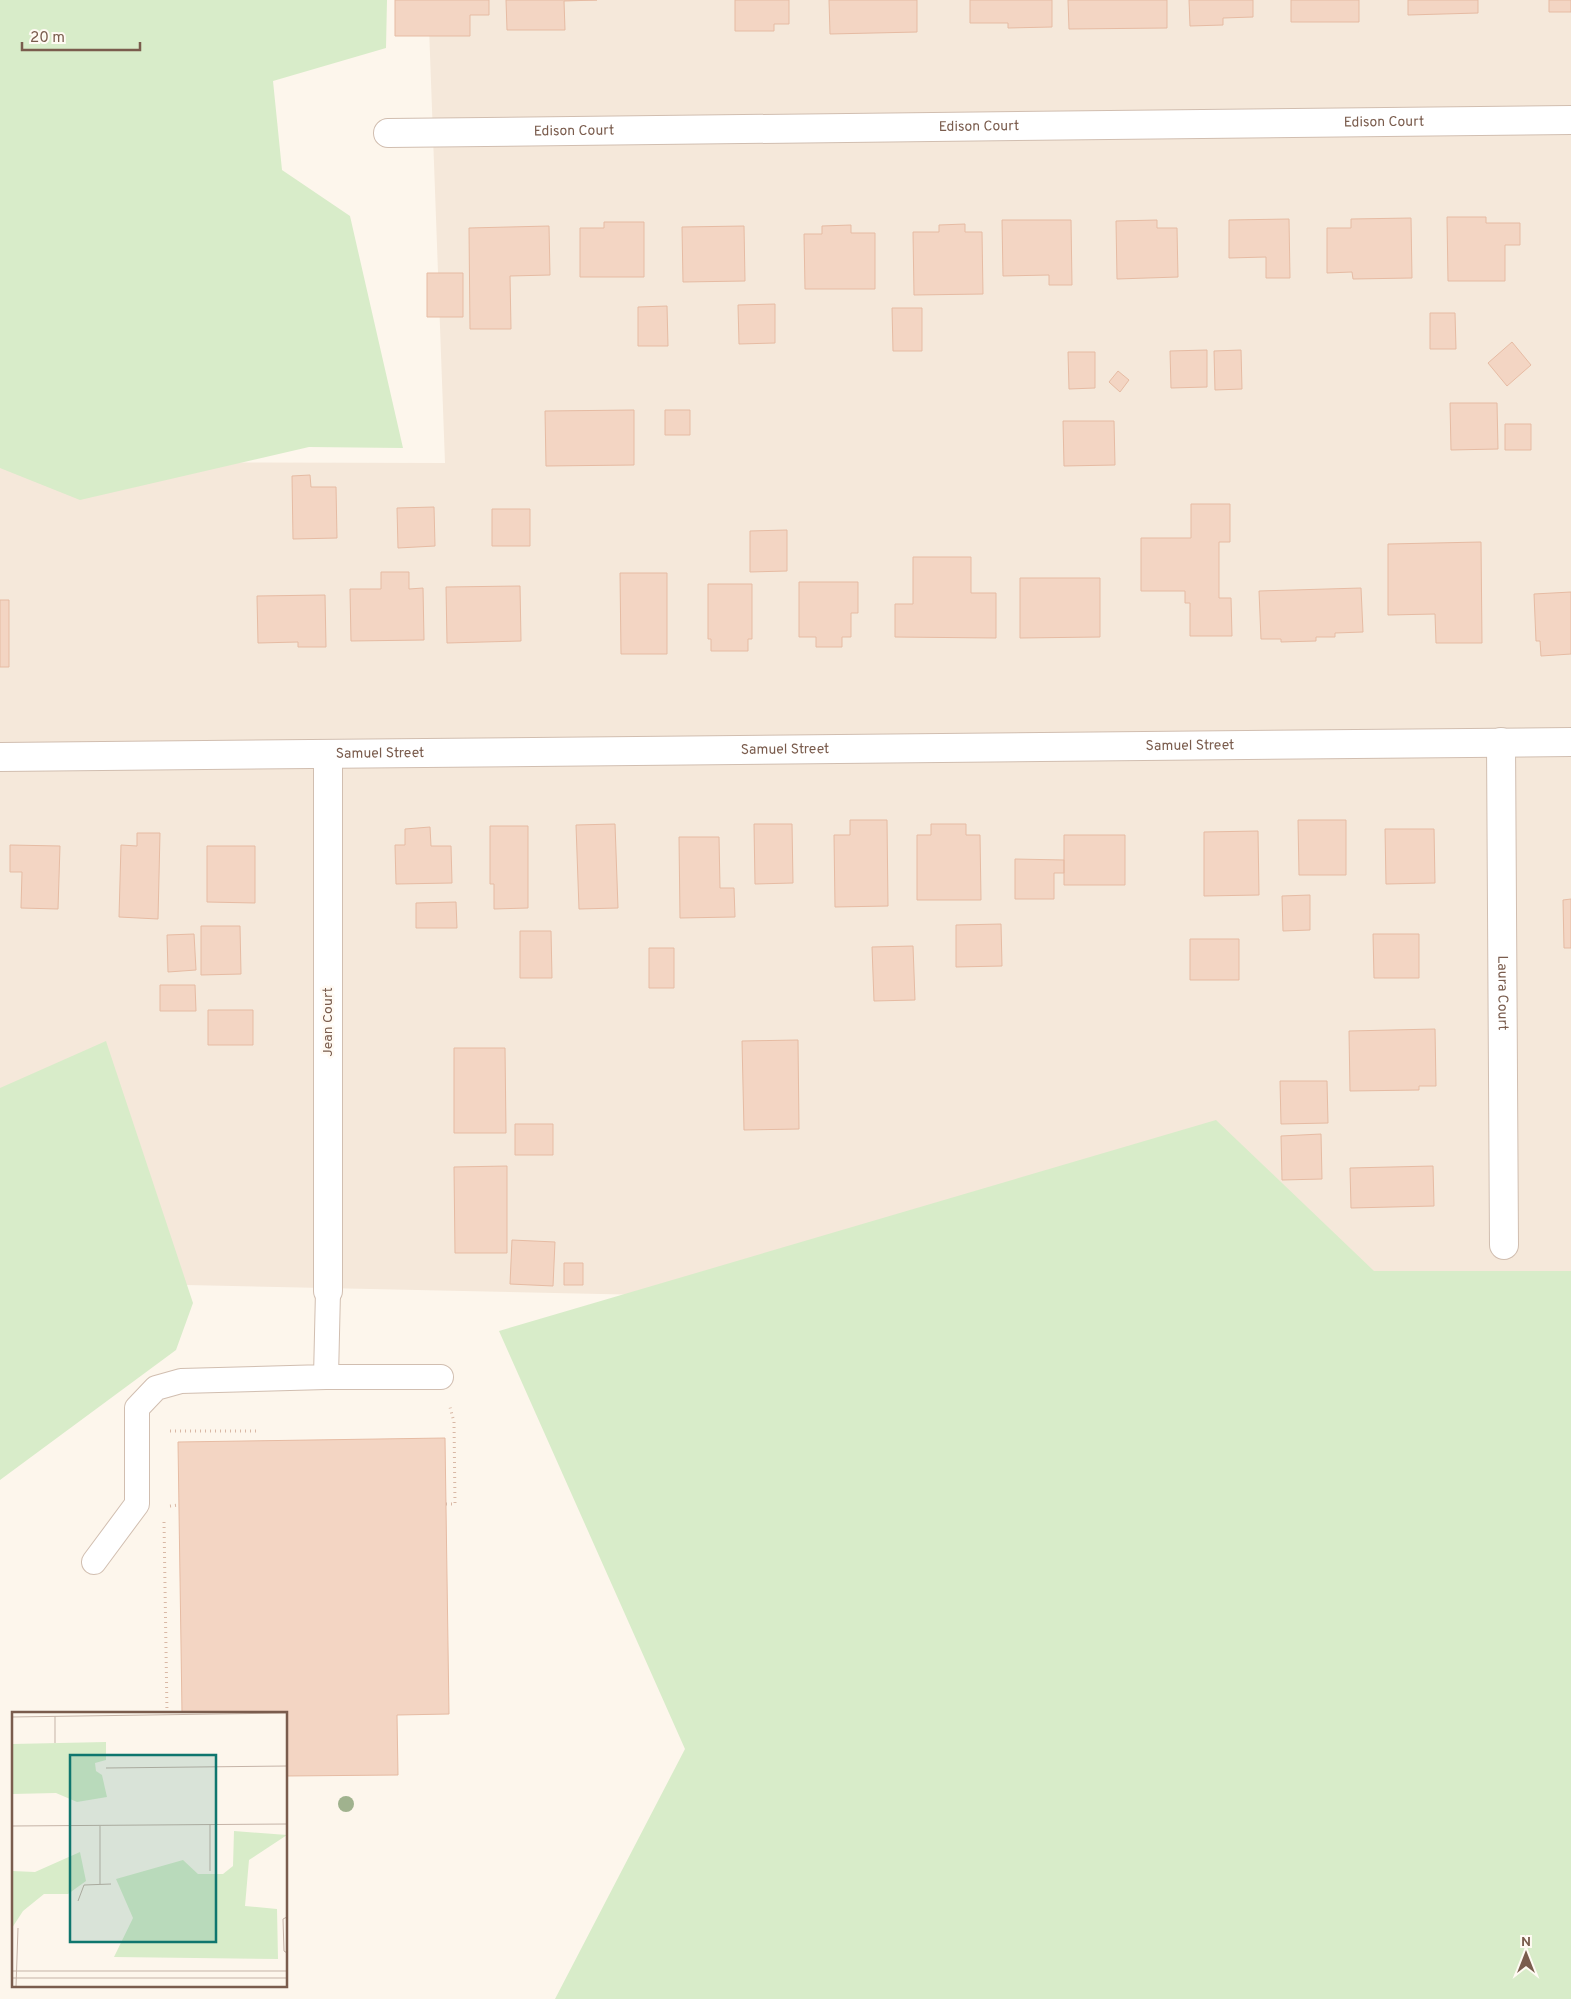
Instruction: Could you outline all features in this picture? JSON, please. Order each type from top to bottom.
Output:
[{"type":"street","name":"Edison Court","points":[[388,133],[1571,120]]},
{"type":"street","name":"Laura Court","points":[[1501,742],[1504,1245]]},
{"type":"street","name":"Samuel Street","points":[[0,758],[1571,742]]},
{"type":"street","name":"Jean Court","points":[[328,754],[328,1291]]},
{"type":"lane","points":[[326,1377],[328,1291]]},
{"type":"lane","points":[[94,1562],[137,1504],[137,1408],[156,1388],[181,1381],[326,1377],[441,1377]]},
{"type":"path","points":[[446,1504],[455,1504],[454,1422]]},
{"type":"path","points":[[163,1431],[259,1431]]},
{"type":"path","points":[[164,1516],[167,1712]]},
{"type":"shaded area","points":[[428,0],[1571,0],[1571,1315],[0,1281],[0,462],[445,463]]},
{"type":"green space","points":[[0,0],[387,0],[386,48],[273,81],[282,170],[350,216],[403,448],[309,447],[80,500],[0,468]]},
{"type":"green space","points":[[106,1041],[193,1303],[176,1350],[0,1480],[0,1088]]},
{"type":"green space","points":[[1216,1120],[1374,1271],[1571,1271],[1571,1999],[555,1999],[685,1749],[499,1331]]},
{"type":"building","points":[[395,0],[489,0],[489,15],[470,15],[470,36],[395,36]]},
{"type":"building","points":[[506,0],[597,0],[564,1],[565,30],[507,30]]},
{"type":"building","points":[[735,0],[789,0],[789,24],[774,24],[774,31],[735,31]]},
{"type":"building","points":[[829,0],[917,0],[917,32],[830,34]]},
{"type":"building","points":[[970,0],[1052,0],[1052,27],[1008,28],[1008,23],[970,23]]},
{"type":"building","points":[[1068,0],[1167,0],[1167,28],[1069,29]]},
{"type":"building","points":[[1189,0],[1253,0],[1253,17],[1223,18],[1223,25],[1190,26]]},
{"type":"building","points":[[1291,0],[1359,0],[1359,22],[1291,22]]},
{"type":"building","points":[[1408,0],[1478,0],[1478,13],[1408,15]]},
{"type":"building","points":[[1549,0],[1571,0],[1571,12],[1549,12]]},
{"type":"building","points":[[1447,217],[1486,217],[1486,223],[1520,223],[1520,245],[1505,245],[1505,281],[1448,281]]},
{"type":"building","points":[[1411,218],[1412,278],[1353,279],[1352,272],[1327,273],[1327,228],[1351,228],[1351,219]]},
{"type":"building","points":[[1289,219],[1290,278],[1266,278],[1266,257],[1229,258],[1229,220]]},
{"type":"building","points":[[1002,220],[1071,220],[1072,285],[1049,285],[1049,275],[1003,276]]},
{"type":"building","points":[[1157,220],[1157,228],[1177,228],[1178,277],[1117,279],[1116,221]]},
{"type":"building","points":[[604,222],[644,222],[644,277],[580,277],[580,228],[604,228]]},
{"type":"building","points":[[965,224],[965,232],[982,232],[983,294],[914,295],[913,232],[939,232],[939,225]]},
{"type":"building","points":[[851,225],[851,233],[875,233],[875,289],[805,289],[804,234],[822,234],[822,226]]},
{"type":"building","points":[[549,226],[550,275],[510,276],[511,329],[470,329],[469,228]]},
{"type":"building","points":[[744,226],[745,281],[683,282],[682,227]]},
{"type":"building","points":[[427,273],[463,273],[463,317],[427,317]]},
{"type":"building","points":[[775,304],[775,343],[739,344],[738,305]]},
{"type":"building","points":[[667,306],[668,346],[638,346],[638,307]]},
{"type":"building","points":[[892,308],[922,308],[922,351],[893,351]]},
{"type":"building","points":[[1430,313],[1455,313],[1456,349],[1430,349]]},
{"type":"building","points":[[1512,342],[1531,365],[1507,386],[1488,363]]},
{"type":"building","points":[[1207,350],[1207,387],[1171,388],[1170,351]]},
{"type":"building","points":[[1241,350],[1242,389],[1215,390],[1214,351]]},
{"type":"building","points":[[1068,352],[1095,352],[1095,388],[1069,389]]},
{"type":"building","points":[[1118,371],[1129,380],[1120,392],[1109,382]]},
{"type":"building","points":[[1450,403],[1497,403],[1498,449],[1451,450]]},
{"type":"building","points":[[634,410],[634,465],[546,466],[545,411]]},
{"type":"building","points":[[665,410],[690,410],[690,435],[665,435]]},
{"type":"building","points":[[1063,421],[1114,421],[1115,465],[1064,466]]},
{"type":"building","points":[[1505,424],[1531,424],[1531,450],[1505,450]]},
{"type":"building","points":[[310,475],[311,487],[336,487],[337,538],[293,539],[292,476]]},
{"type":"building","points":[[1191,504],[1230,504],[1230,542],[1219,542],[1219,598],[1231,598],[1232,636],[1190,636],[1190,603],[1185,603],[1185,591],[1141,591],[1141,538],[1191,538]]},
{"type":"building","points":[[434,507],[435,546],[398,548],[397,508]]},
{"type":"building","points":[[492,509],[530,509],[530,546],[492,546]]},
{"type":"building","points":[[787,530],[787,571],[750,572],[750,531]]},
{"type":"building","points":[[1481,542],[1482,643],[1436,643],[1435,614],[1388,615],[1388,544]]},
{"type":"building","points":[[913,557],[971,557],[971,593],[996,593],[996,638],[895,637],[895,604],[913,604]]},
{"type":"building","points":[[381,572],[409,572],[409,589],[423,588],[424,640],[351,641],[350,589],[381,589]]},
{"type":"building","points":[[620,573],[667,573],[667,654],[621,654]]},
{"type":"building","points":[[1020,578],[1100,578],[1100,637],[1020,638]]},
{"type":"building","points":[[799,582],[858,582],[858,613],[851,613],[851,637],[842,637],[842,647],[816,647],[816,637],[799,637]]},
{"type":"building","points":[[708,584],[752,584],[752,639],[748,639],[748,651],[711,651],[711,639],[708,639]]},
{"type":"building","points":[[520,586],[521,641],[447,643],[446,587]]},
{"type":"building","points":[[1361,588],[1363,632],[1335,633],[1335,637],[1316,637],[1316,641],[1281,642],[1281,639],[1261,639],[1259,591]]},
{"type":"building","points":[[1571,592],[1571,654],[1541,656],[1540,641],[1536,641],[1534,594]]},
{"type":"building","points":[[325,595],[326,647],[298,647],[298,642],[258,643],[257,596]]},
{"type":"building","points":[[0,600],[9,600],[9,667],[0,667]]},
{"type":"building","points":[[850,820],[887,820],[888,906],[835,907],[834,835],[850,835]]},
{"type":"building","points":[[1298,820],[1346,820],[1346,875],[1299,875]]},
{"type":"building","points":[[615,824],[618,908],[579,909],[576,825]]},
{"type":"building","points":[[754,824],[792,824],[793,883],[755,884]]},
{"type":"building","points":[[931,824],[966,824],[966,835],[980,835],[981,900],[917,900],[917,835],[931,835]]},
{"type":"building","points":[[490,826],[528,826],[528,908],[494,909],[494,884],[490,884]]},
{"type":"building","points":[[430,827],[431,846],[451,846],[452,883],[396,884],[395,845],[405,845],[405,829]]},
{"type":"building","points":[[1385,829],[1434,829],[1435,883],[1386,884]]},
{"type":"building","points":[[1258,831],[1259,895],[1204,896],[1204,832]]},
{"type":"building","points":[[137,833],[160,833],[158,919],[119,917],[121,845],[137,846]]},
{"type":"building","points":[[1064,835],[1125,835],[1125,885],[1064,885]]},
{"type":"building","points":[[679,837],[719,837],[720,888],[734,888],[735,917],[680,918]]},
{"type":"building","points":[[10,845],[60,846],[58,909],[21,908],[22,872],[10,872]]},
{"type":"building","points":[[207,846],[255,846],[255,903],[207,902]]},
{"type":"building","points":[[1015,859],[1064,860],[1064,873],[1054,873],[1054,899],[1015,899]]},
{"type":"building","points":[[1310,895],[1310,930],[1283,931],[1282,896]]},
{"type":"building","points":[[1571,899],[1571,948],[1564,948],[1563,900]]},
{"type":"building","points":[[456,902],[457,928],[416,928],[416,903]]},
{"type":"building","points":[[1001,924],[1002,966],[956,967],[956,925]]},
{"type":"building","points":[[201,926],[240,926],[241,974],[201,975]]},
{"type":"building","points":[[520,931],[551,931],[552,978],[520,978]]},
{"type":"building","points":[[194,934],[196,970],[168,972],[167,935]]},
{"type":"building","points":[[1373,934],[1419,934],[1419,978],[1374,978]]},
{"type":"building","points":[[1190,939],[1239,939],[1239,980],[1190,980]]},
{"type":"building","points":[[913,946],[915,1000],[874,1001],[872,947]]},
{"type":"building","points":[[649,948],[674,948],[674,988],[649,988]]},
{"type":"building","points":[[160,985],[195,985],[196,1011],[160,1011]]},
{"type":"building","points":[[208,1010],[253,1010],[253,1045],[208,1045]]},
{"type":"building","points":[[1435,1029],[1436,1086],[1419,1086],[1419,1090],[1350,1091],[1349,1031]]},
{"type":"building","points":[[798,1040],[799,1129],[744,1130],[742,1041]]},
{"type":"building","points":[[454,1048],[505,1048],[506,1133],[454,1133]]},
{"type":"building","points":[[1280,1081],[1327,1081],[1328,1123],[1281,1124]]},
{"type":"building","points":[[515,1124],[553,1124],[553,1155],[515,1155]]},
{"type":"building","points":[[1321,1134],[1322,1179],[1282,1180],[1281,1136]]},
{"type":"building","points":[[507,1166],[507,1253],[455,1253],[454,1167]]},
{"type":"building","points":[[1433,1166],[1434,1206],[1351,1208],[1350,1168]]},
{"type":"building","points":[[512,1240],[555,1242],[553,1286],[510,1284]]},
{"type":"building","points":[[564,1263],[583,1263],[583,1285],[564,1285]]},
{"type":"building","points":[[445,1438],[449,1714],[397,1715],[398,1775],[288,1776],[288,1712],[182,1712],[178,1442]]}]
